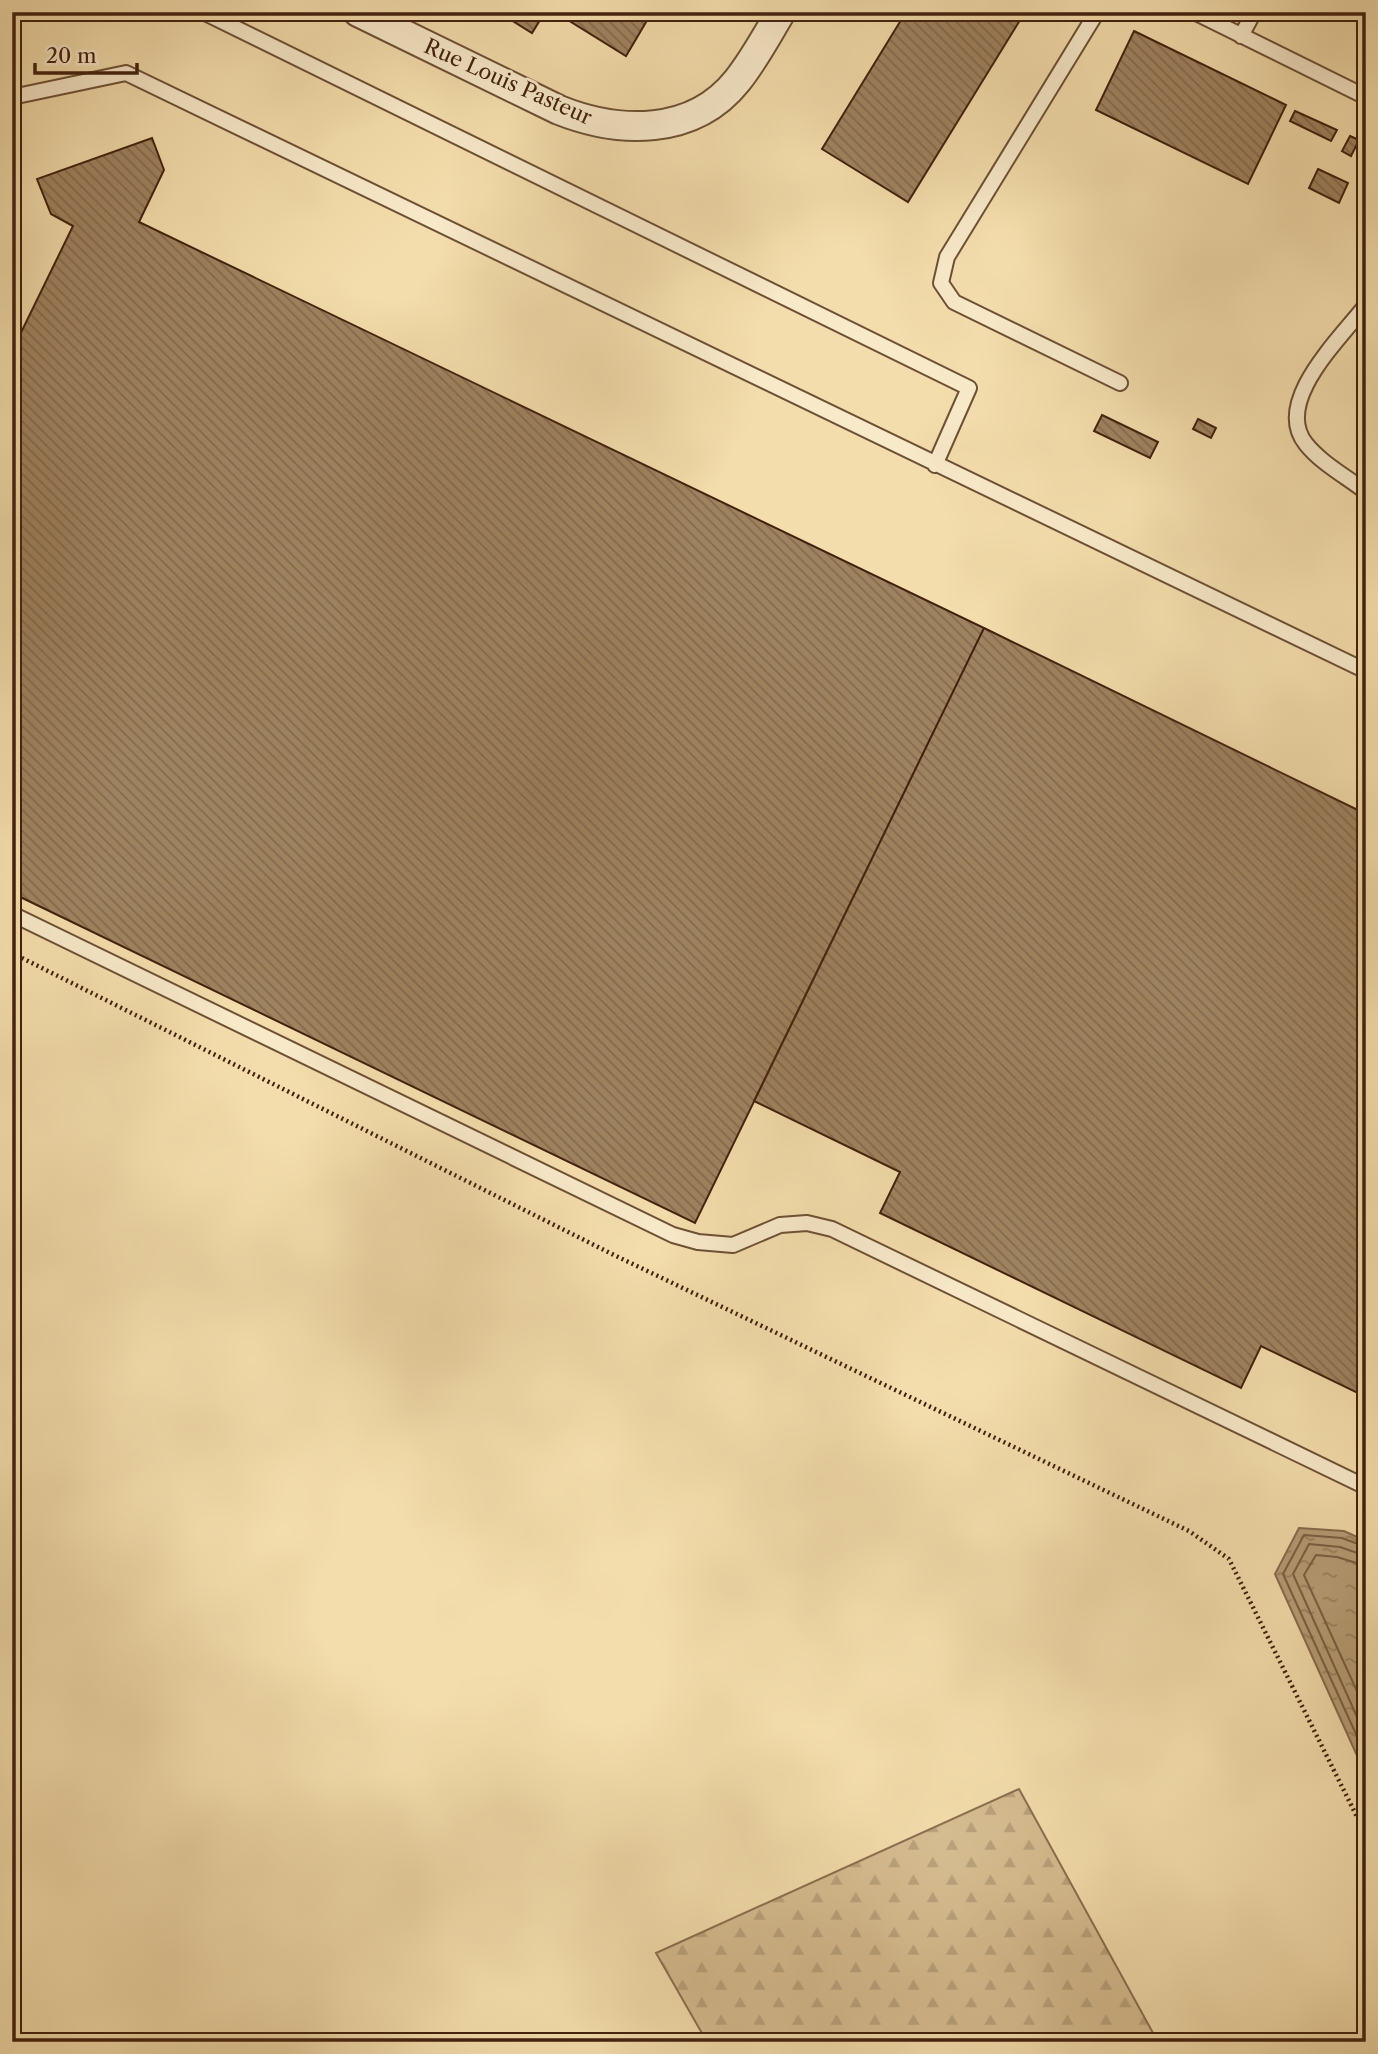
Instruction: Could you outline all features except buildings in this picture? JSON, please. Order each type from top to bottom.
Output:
[{"type":"street","name":"Rue Louis Pasteur","points":[[358,12],[559,110],[585,120],[631,127],[677,121],[698,113],[719,99],[737,82],[781,12]]},
{"type":"lane","points":[[203,12],[968,388],[935,464]]},
{"type":"lane","points":[[1097,12],[947,257],[941,283],[954,302],[1120,383]]},
{"type":"lane","points":[[1195,12],[1366,97]]},
{"type":"lane","points":[[1241,36],[1254,12]]},
{"type":"lane","points":[[12,97],[126,73],[1366,671]]},
{"type":"lane","points":[[1366,305],[1305,383],[1297,410],[1300,435],[1308,446],[1366,492]]},
{"type":"lane","points":[[12,914],[673,1235],[698,1242],[733,1245],[780,1225],[807,1223],[832,1229],[1366,1487]]},
{"type":"path","points":[[12,953],[627,1261],[1189,1531],[1229,1559],[1366,1835]]},
{"type":"green space","points":[[1019,1789],[1158,2042],[707,2042],[656,1953]]},
{"type":"water","points":[[1299,1528],[1344,1531],[1366,1541],[1366,1764],[1359,1760],[1275,1574]]}]
